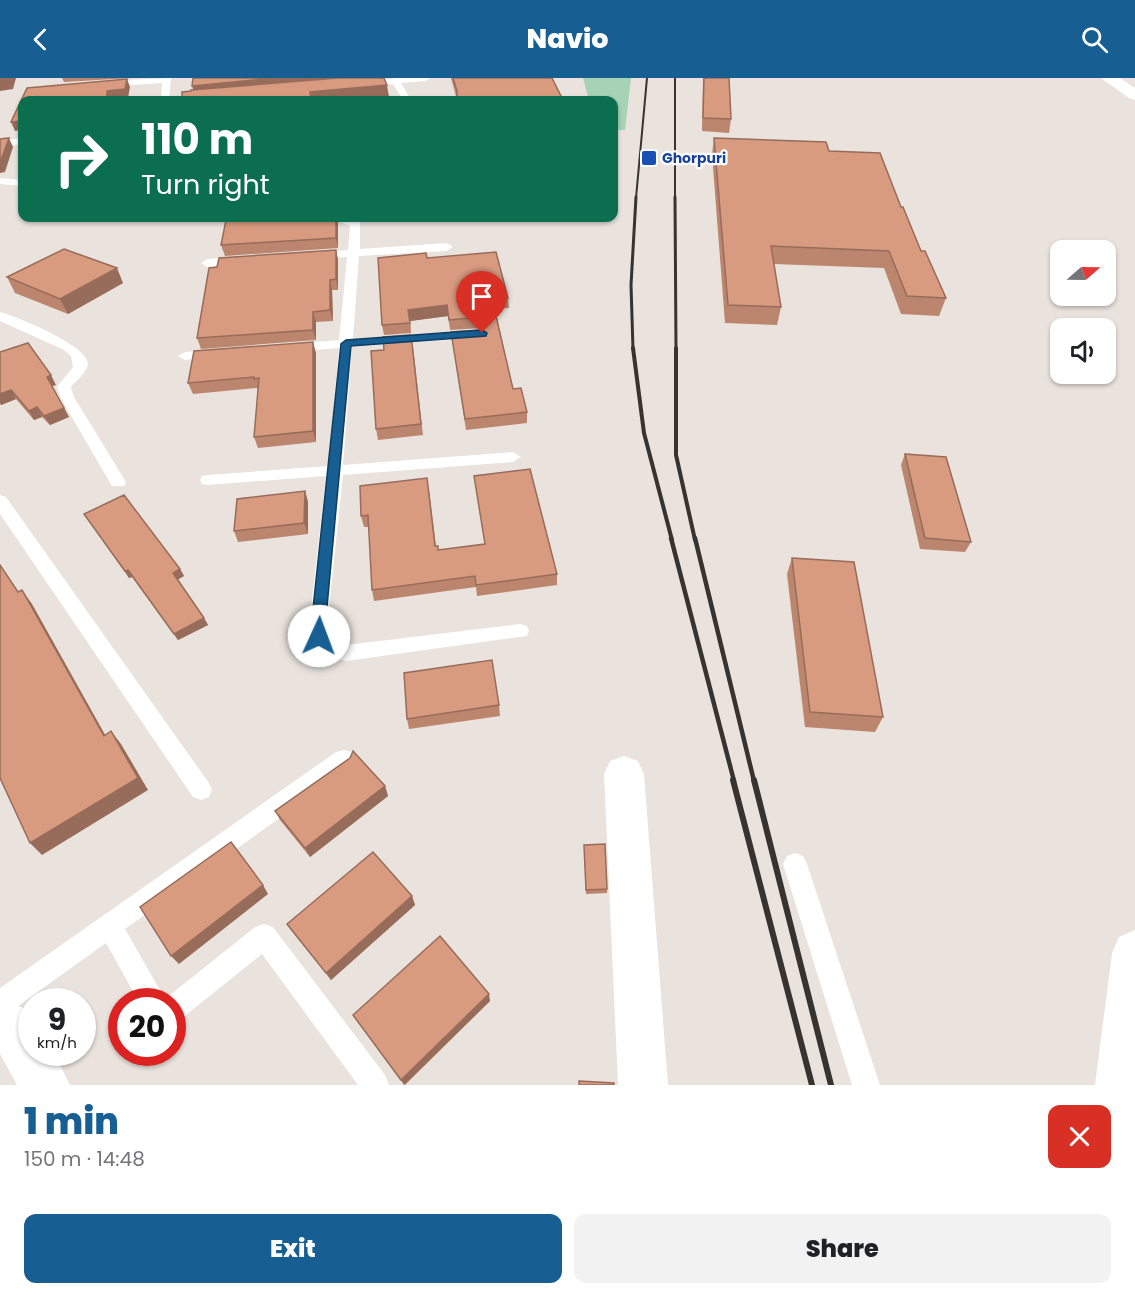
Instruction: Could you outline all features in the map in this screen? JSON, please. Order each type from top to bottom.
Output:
[{"type":"street","points":[[1109,78],[1135,95]]},
{"type":"street","points":[[624,774],[643,1085]]},
{"type":"street","points":[[1120,1085],[1135,953]]},
{"type":"street","points":[[3,1012],[45,1085]]},
{"type":"lane","points":[[350,85],[426,78]]},
{"type":"lane","points":[[89,85],[167,79],[165,96]]},
{"type":"lane","points":[[396,81],[405,96]]},
{"type":"lane","points":[[0,144],[18,142]]},
{"type":"lane","points":[[0,179],[18,177]]},
{"type":"lane","points":[[0,179],[18,182]]},
{"type":"lane","points":[[351,222],[356,224],[354,253],[319,636],[330,649],[346,653],[520,631]]},
{"type":"lane","points":[[297,257],[447,247]]},
{"type":"lane","points":[[207,263],[252,260]]},
{"type":"lane","points":[[0,316],[69,346],[76,352],[81,360],[80,369],[64,387],[66,397],[118,482]]},
{"type":"lane","points":[[277,349],[482,333]]},
{"type":"lane","points":[[185,356],[231,352]]},
{"type":"lane","points":[[208,480],[513,457]]},
{"type":"lane","points":[[0,501],[201,789]]},
{"type":"lane","points":[[3,1012],[109,925],[344,759]]},
{"type":"lane","points":[[795,864],[866,1085]]},
{"type":"lane","points":[[109,925],[145,988]]},
{"type":"lane","points":[[186,999],[264,936],[375,1085]]},
{"type":"green space","points":[[583,78],[631,78],[625,130],[618,130],[618,96],[588,96]]},
{"type":"building","points":[[193,78],[274,78],[192,86]]},
{"type":"building","points":[[338,78],[384,78],[387,85],[310,92],[310,96],[182,96],[182,92]]},
{"type":"building","points":[[453,78],[552,78],[561,96],[457,96]]},
{"type":"building","points":[[704,78],[729,78],[731,119],[703,118]]},
{"type":"building","points":[[127,79],[125,89],[107,91],[107,96],[23,96],[27,88]]},
{"type":"building","points":[[18,107],[18,121],[11,122]]},
{"type":"building","points":[[9,138],[0,163],[0,139]]},
{"type":"building","points":[[714,138],[826,142],[829,151],[880,153],[921,251],[925,251],[946,298],[907,296],[889,251],[771,246],[781,307],[728,305]]},
{"type":"building","points":[[226,222],[336,222],[336,238],[221,245]]},
{"type":"building","points":[[64,249],[117,268],[60,299],[7,277]]},
{"type":"building","points":[[336,250],[336,279],[330,280],[330,310],[313,312],[313,330],[197,338],[209,268],[217,267],[219,258]]},
{"type":"building","points":[[496,252],[508,298],[492,299],[513,389],[521,388],[527,412],[465,419],[451,332],[481,330],[490,323],[481,317],[449,320],[447,305],[408,310],[410,323],[382,325],[378,258],[426,253],[427,258]]},
{"type":"building","points":[[411,335],[421,424],[376,429],[371,351],[384,350],[383,337]]},
{"type":"building","points":[[313,342],[313,431],[254,437],[259,378],[188,383],[194,351]]},
{"type":"building","points":[[28,343],[51,375],[47,377],[64,408],[44,416],[37,407],[29,411],[11,390],[0,394],[0,352]]},
{"type":"building","points":[[905,454],[946,457],[971,542],[925,538]]},
{"type":"building","points":[[530,469],[557,574],[476,585],[475,576],[372,590],[368,515],[361,516],[360,486],[427,478],[435,546],[438,546],[438,550],[485,544],[474,476]]},
{"type":"building","points":[[305,491],[304,523],[234,531],[237,499]]},
{"type":"building","points":[[124,495],[180,569],[173,573],[204,618],[174,634],[84,514]]},
{"type":"building","points":[[792,558],[854,562],[883,717],[810,712]]},
{"type":"building","points":[[0,565],[18,592],[22,590],[104,736],[111,731],[138,778],[30,843],[0,778]]},
{"type":"building","points":[[492,660],[499,705],[407,719],[404,673]]},
{"type":"building","points":[[353,751],[385,786],[305,848],[275,811],[350,758]]},
{"type":"building","points":[[231,842],[263,885],[171,956],[140,907]]},
{"type":"building","points":[[605,844],[607,889],[586,890],[584,845]]},
{"type":"building","points":[[373,852],[412,896],[326,973],[287,924]]},
{"type":"building","points":[[440,936],[489,994],[401,1080],[353,1015]]},
{"type":"building","points":[[579,1081],[614,1083],[614,1085],[579,1085]]},
{"type":"railway","points":[[636,198],[647,78]]},
{"type":"railway","points":[[675,78],[675,197]]},
{"type":"railway","points":[[633,349],[631,285],[636,197]]},
{"type":"railway","points":[[675,197],[676,349]]},
{"type":"railway","points":[[633,348],[644,433],[672,540]]},
{"type":"railway","points":[[676,349],[676,455],[695,540]]},
{"type":"railway","points":[[671,538],[734,781]]},
{"type":"railway","points":[[695,538],[754,781]]},
{"type":"railway","points":[[733,780],[812,1085]]},
{"type":"railway","points":[[754,780],[831,1085]]},
{"type":"place","name":"Ghorpuri","points":[[649,158]]},
{"type":"route","points":[[319,636],[346,344],[482,333]]}]
